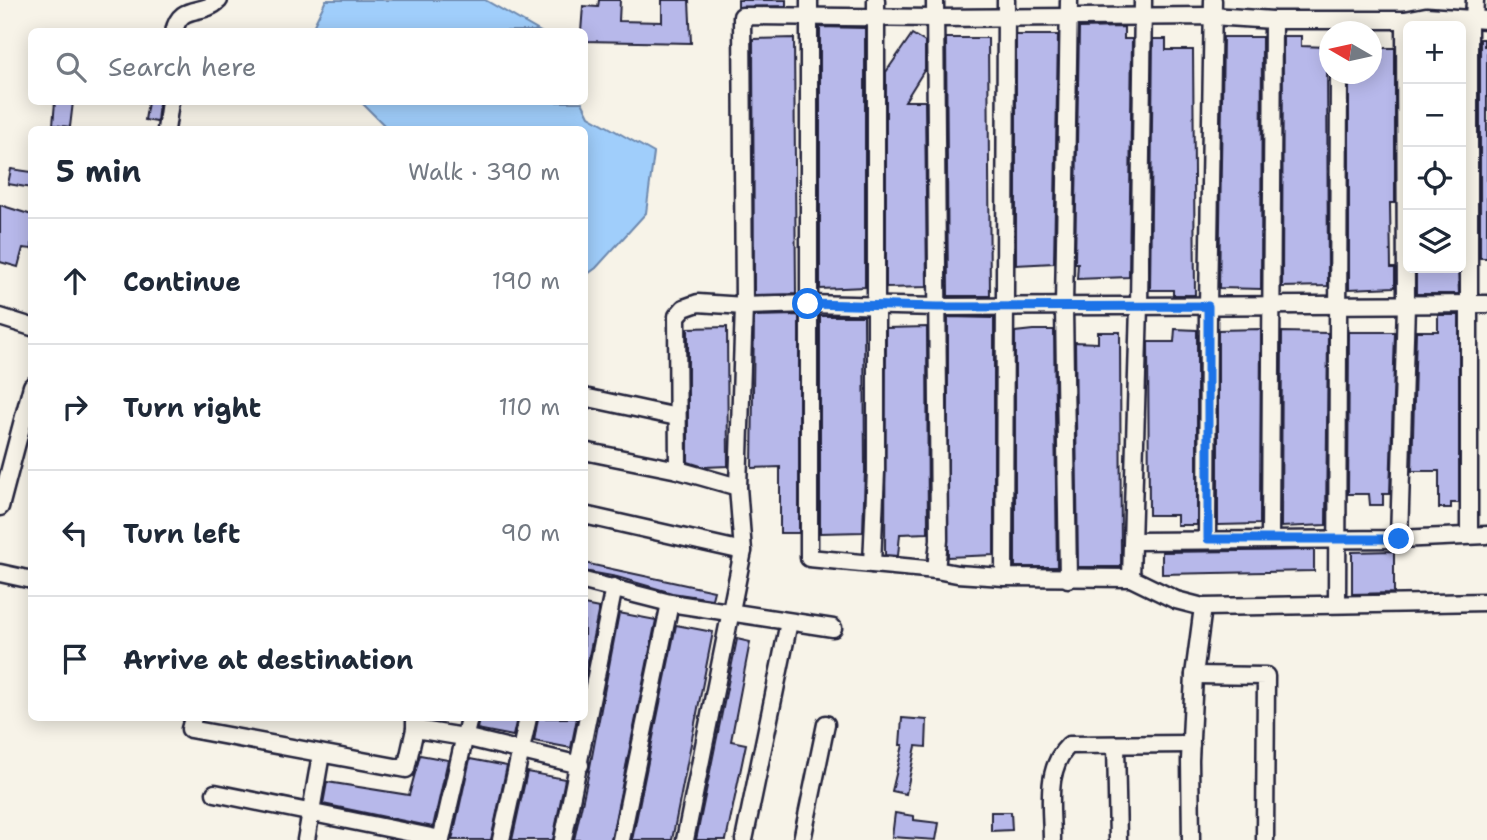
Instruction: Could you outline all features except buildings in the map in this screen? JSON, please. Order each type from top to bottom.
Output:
[{"type":"street","points":[[175,28],[178,17],[209,8],[219,0]]},
{"type":"street","points":[[872,564],[876,471],[876,0]]},
{"type":"street","points":[[935,0],[939,540],[936,570]]},
{"type":"street","points":[[1004,577],[1006,0]]},
{"type":"street","points":[[1469,535],[1470,304],[1477,20],[1475,0]]},
{"type":"street","points":[[809,8],[809,558],[1004,577],[1131,578],[1176,600],[1203,607],[1487,602]]},
{"type":"street","points":[[685,840],[743,551],[738,487],[744,306],[742,16],[809,8],[876,18],[1006,18],[1069,8],[1213,8],[1273,20],[1319,24]]},
{"type":"street","points":[[1068,579],[1064,307],[1069,8]]},
{"type":"street","points":[[1131,578],[1139,306],[1143,8]]},
{"type":"street","points":[[1208,539],[1208,306],[1213,8]]},
{"type":"street","points":[[1382,22],[1405,20],[1427,8],[1477,20]]},
{"type":"street","points":[[1270,538],[1273,20]]},
{"type":"street","points":[[1399,539],[1406,305],[1405,20]]},
{"type":"street","points":[[1337,603],[1339,84]]},
{"type":"street","points":[[167,126],[170,105]]},
{"type":"street","points":[[678,470],[677,316],[684,308],[698,303],[744,306],[808,304],[938,307],[1487,304]]},
{"type":"street","points":[[0,317],[28,326]]},
{"type":"street","points":[[588,398],[677,417]]},
{"type":"street","points":[[0,507],[28,401]]},
{"type":"street","points":[[588,452],[678,470],[738,487]]},
{"type":"street","points":[[588,516],[743,551]]},
{"type":"street","points":[[1134,541],[1399,539],[1487,535]]},
{"type":"street","points":[[0,573],[28,579]]},
{"type":"street","points":[[588,582],[670,603],[833,628]]},
{"type":"street","points":[[563,840],[614,587]]},
{"type":"street","points":[[621,840],[670,603]]},
{"type":"street","points":[[1191,840],[1194,675],[1203,607]]},
{"type":"street","points":[[744,840],[789,622]]},
{"type":"street","points":[[1194,675],[1266,676],[1265,840]]},
{"type":"street","points":[[192,721],[190,729],[406,769],[415,721],[464,737],[580,765]]},
{"type":"street","points":[[215,793],[441,839],[468,721]]},
{"type":"street","points":[[500,840],[527,721]]},
{"type":"street","points":[[802,840],[826,724]]},
{"type":"street","points":[[1052,840],[1052,780],[1058,757],[1069,745],[1191,744]]},
{"type":"street","points":[[1116,745],[1118,840]]},
{"type":"street","points":[[306,840],[321,754]]},
{"type":"water","points":[[326,0],[485,0],[534,28],[312,28]]},
{"type":"water","points":[[364,105],[584,105],[589,116],[654,153],[646,213],[588,274],[588,126],[385,126]]},
{"type":"route","points":[[808,304],[938,307],[1208,306],[1208,539],[1399,539]]}]
